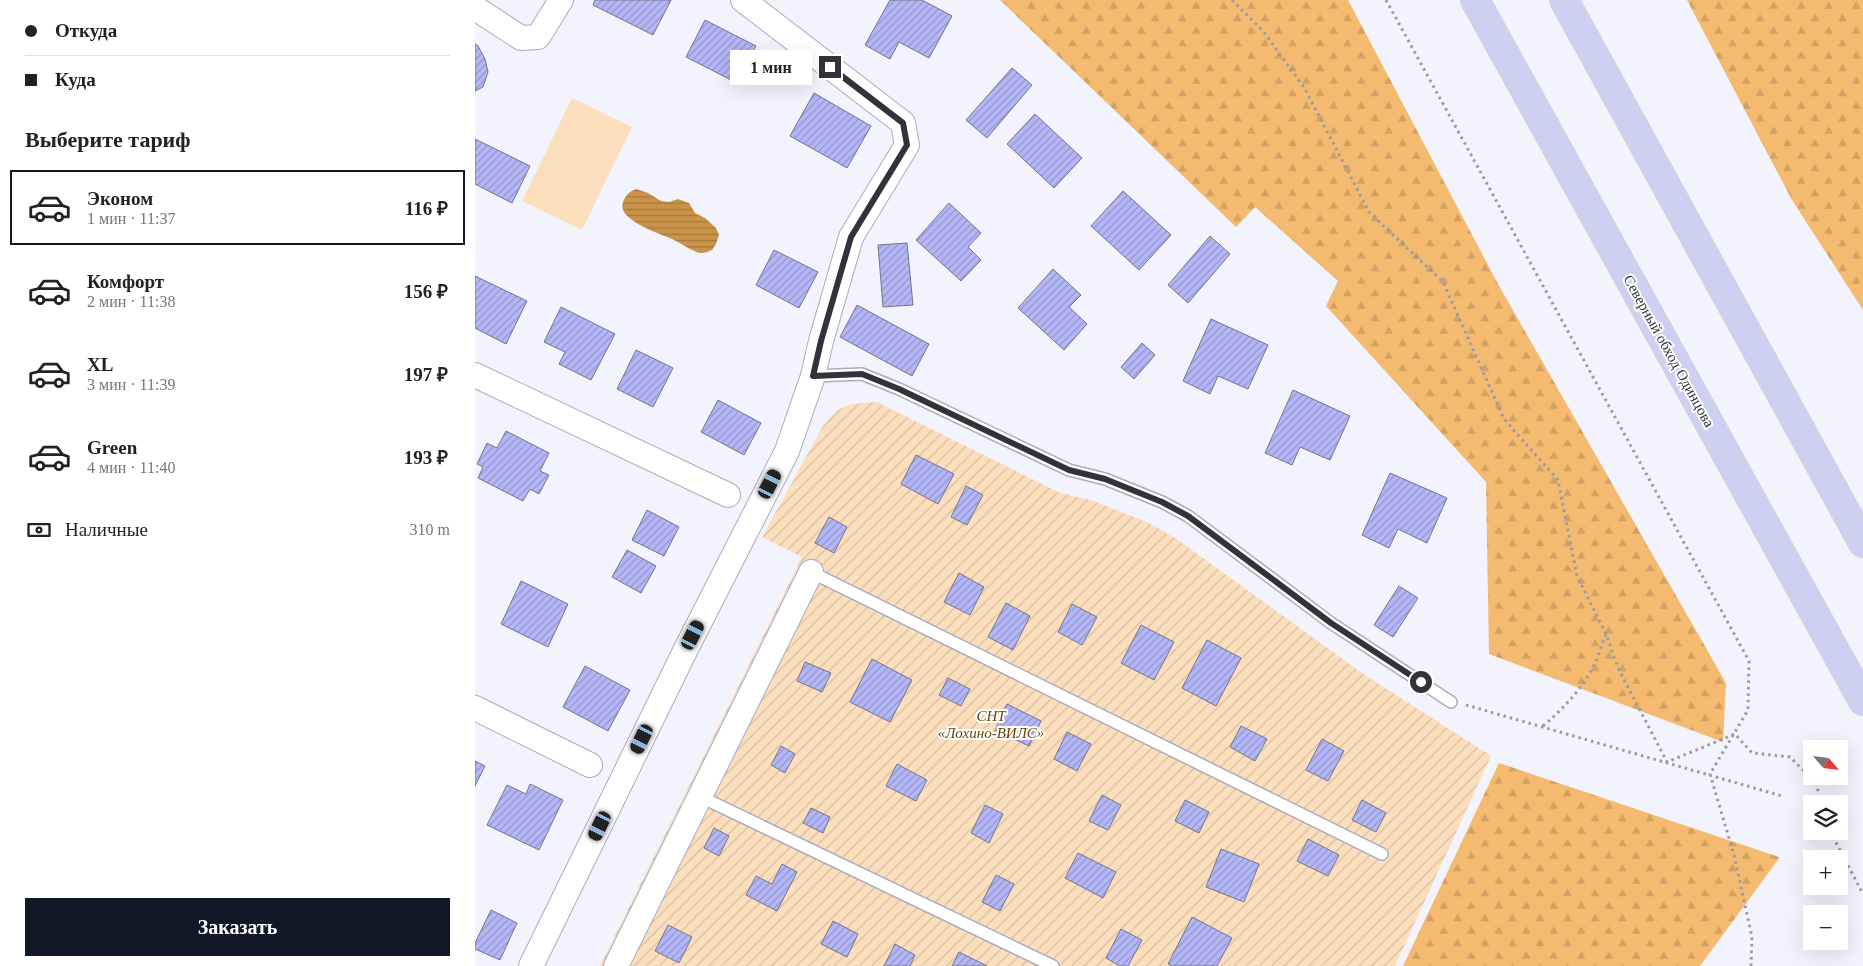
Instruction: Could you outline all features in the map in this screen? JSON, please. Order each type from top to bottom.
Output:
[{"type":"highway","name":"Северный обход Одинцова","points":[[1475,0],[1863,701]]},
{"type":"highway","points":[[1564,0],[1863,543]]},
{"type":"street","points":[[475,8],[521,38],[538,37],[561,0]]},
{"type":"street","points":[[531,966],[685,651],[787,451],[813,376],[821,341],[851,237],[907,145],[903,123],[743,0]]},
{"type":"street","points":[[475,375],[728,495]]},
{"type":"street","points":[[616,966],[811,572]]},
{"type":"street","points":[[475,708],[590,765]]},
{"type":"lane","points":[[813,376],[862,374],[899,389],[1069,470],[1105,479],[1162,502],[1188,516],[1331,623],[1451,702]]},
{"type":"lane","points":[[811,572],[1382,854]]},
{"type":"lane","points":[[699,796],[1053,966]]},
{"type":"path","points":[[1231,0],[1263,32],[1305,89],[1369,212],[1443,282],[1504,419],[1558,480],[1577,576],[1606,634],[1619,668],[1667,762]]},
{"type":"path","points":[[1386,0],[1749,661],[1748,710],[1710,774],[1734,855],[1752,937],[1751,966]]},
{"type":"path","points":[[1543,727],[1563,709],[1577,692],[1595,664],[1606,634]]},
{"type":"path","points":[[1451,702],[1782,796]]},
{"type":"path","points":[[1667,762],[1735,734]]},
{"type":"path","points":[[1735,734],[1752,753],[1791,756],[1817,784],[1819,795]]},
{"type":"path","points":[[1835,840],[1863,894]]},
{"type":"green space","points":[[1000,0],[1348,0],[1498,284],[1726,683],[1723,742],[1489,654],[1486,482],[1326,306],[1338,281],[1255,207],[1236,227]]},
{"type":"green space","points":[[1687,0],[1863,0],[1863,310],[1792,200]]},
{"type":"green space","points":[[572,98],[632,127],[582,230],[522,201]]},
{"type":"green space","name":"СНТ «Лохино-ВИЛС»","points":[[877,402],[1058,492],[1094,501],[1149,523],[1178,540],[1362,673],[1491,756],[1395,966],[600,966],[802,557],[762,537],[823,426],[837,410],[851,404]]},
{"type":"green space","points":[[1499,763],[1780,857],[1700,966],[1403,966]]},
{"type":"shaded area","points":[[636,189],[648,193],[661,201],[669,202],[678,199],[689,203],[695,213],[705,218],[716,228],[719,235],[712,250],[703,253],[697,252],[632,220],[623,209],[623,202],[631,191]]},
{"type":"building","points":[[595,0],[671,0],[653,35],[593,5]]},
{"type":"building","points":[[890,0],[922,0],[952,16],[929,58],[899,42],[890,59],[865,45]]},
{"type":"building","points":[[705,20],[756,46],[737,83],[686,57]]},
{"type":"building","points":[[475,44],[485,59],[488,72],[483,87],[475,91]]},
{"type":"building","points":[[1012,68],[1032,85],[987,138],[966,120]]},
{"type":"building","points":[[814,93],[871,126],[847,168],[790,136]]},
{"type":"building","points":[[1035,114],[1082,158],[1054,188],[1007,144]]},
{"type":"building","points":[[475,139],[530,166],[512,203],[475,184]]},
{"type":"building","points":[[1123,191],[1171,235],[1139,270],[1091,226]]},
{"type":"building","points":[[949,203],[981,233],[968,247],[981,260],[961,281],[916,240]]},
{"type":"building","points":[[1210,236],[1230,254],[1188,303],[1168,285]]},
{"type":"building","points":[[907,243],[913,305],[883,307],[878,245]]},
{"type":"building","points":[[774,250],[818,272],[799,308],[756,285]]},
{"type":"building","points":[[1053,269],[1081,295],[1069,307],[1087,324],[1064,350],[1018,308]]},
{"type":"building","points":[[475,276],[527,301],[506,344],[475,328]]},
{"type":"building","points":[[857,305],[929,344],[912,376],[840,337]]},
{"type":"building","points":[[561,307],[615,334],[591,380],[559,364],[565,352],[544,342]]},
{"type":"building","points":[[1211,319],[1268,345],[1248,389],[1218,376],[1210,394],[1183,381]]},
{"type":"building","points":[[1142,343],[1155,355],[1134,379],[1121,367]]},
{"type":"building","points":[[636,350],[673,368],[653,407],[617,389]]},
{"type":"building","points":[[1293,390],[1350,416],[1330,460],[1300,447],[1292,465],[1265,453]]},
{"type":"building","points":[[718,400],[761,423],[744,455],[701,432]]},
{"type":"building","points":[[506,431],[549,453],[540,471],[549,475],[539,494],[530,489],[523,501],[478,478],[483,467],[477,464],[487,443],[497,448]]},
{"type":"building","points":[[916,455],[954,474],[938,504],[901,484]]},
{"type":"building","points":[[1390,473],[1447,498],[1427,543],[1398,529],[1389,548],[1362,535]]},
{"type":"building","points":[[966,486],[983,495],[967,525],[951,517]]},
{"type":"building","points":[[647,510],[679,527],[664,556],[632,540]]},
{"type":"building","points":[[829,517],[847,527],[834,553],[815,543]]},
{"type":"building","points":[[627,550],[656,566],[641,593],[612,577]]},
{"type":"building","points":[[959,573],[984,587],[970,615],[944,602]]},
{"type":"building","points":[[521,581],[568,604],[548,647],[501,624]]},
{"type":"building","points":[[1399,586],[1418,598],[1393,637],[1374,625]]},
{"type":"building","points":[[1006,603],[1030,616],[1013,650],[988,637]]},
{"type":"building","points":[[1072,604],[1097,617],[1082,645],[1058,632]]},
{"type":"building","points":[[1141,625],[1174,642],[1154,680],[1121,663]]},
{"type":"building","points":[[1207,640],[1241,658],[1216,706],[1182,688]]},
{"type":"building","points":[[872,659],[912,680],[890,722],[850,702]]},
{"type":"building","points":[[805,662],[831,673],[822,692],[797,681]]},
{"type":"building","points":[[585,666],[630,690],[608,731],[563,707]]},
{"type":"building","points":[[948,678],[970,689],[961,706],[939,695]]},
{"type":"building","points":[[1007,704],[1041,721],[1029,746],[995,730]]},
{"type":"building","points":[[1241,726],[1267,739],[1255,761],[1230,747]]},
{"type":"building","points":[[1067,732],[1091,744],[1077,771],[1054,759]]},
{"type":"building","points":[[1322,739],[1344,751],[1328,781],[1306,770]]},
{"type":"building","points":[[781,746],[795,754],[785,773],[771,765]]},
{"type":"building","points":[[475,761],[485,766],[475,786]]},
{"type":"building","points":[[897,764],[927,780],[916,801],[886,786]]},
{"type":"building","points":[[530,784],[563,800],[539,850],[487,825],[507,785],[526,794]]},
{"type":"building","points":[[1102,795],[1121,805],[1108,830],[1089,821]]},
{"type":"building","points":[[1185,800],[1209,812],[1199,833],[1175,821]]},
{"type":"building","points":[[1362,800],[1386,813],[1376,832],[1352,820]]},
{"type":"building","points":[[985,805],[1003,814],[989,843],[971,833]]},
{"type":"building","points":[[811,808],[830,817],[823,833],[803,823]]},
{"type":"building","points":[[714,828],[729,836],[719,856],[704,848]]},
{"type":"building","points":[[1308,839],[1339,855],[1328,876],[1297,861]]},
{"type":"building","points":[[1221,849],[1259,864],[1244,902],[1206,887]]},
{"type":"building","points":[[1078,853],[1116,872],[1103,898],[1065,878]]},
{"type":"building","points":[[782,864],[797,872],[777,911],[746,895],[756,876],[772,884]]},
{"type":"building","points":[[996,875],[1014,884],[1000,911],[982,902]]},
{"type":"building","points":[[491,910],[517,923],[500,960],[475,949],[475,943]]},
{"type":"building","points":[[1192,917],[1232,938],[1217,966],[1172,966],[1168,964]]},
{"type":"building","points":[[833,921],[858,934],[847,957],[821,944]]},
{"type":"building","points":[[668,925],[692,937],[679,963],[655,951]]},
{"type":"building","points":[[1121,929],[1142,940],[1128,966],[1120,966],[1106,958]]},
{"type":"building","points":[[895,944],[915,955],[910,966],[884,966]]},
{"type":"building","points":[[959,952],[987,966],[952,966]]},
{"type":"route","points":[[830,67],[903,123],[907,145],[851,237],[821,341],[813,376],[862,374],[899,389],[1069,470],[1105,479],[1162,502],[1188,516],[1331,623],[1421,682]]}]
